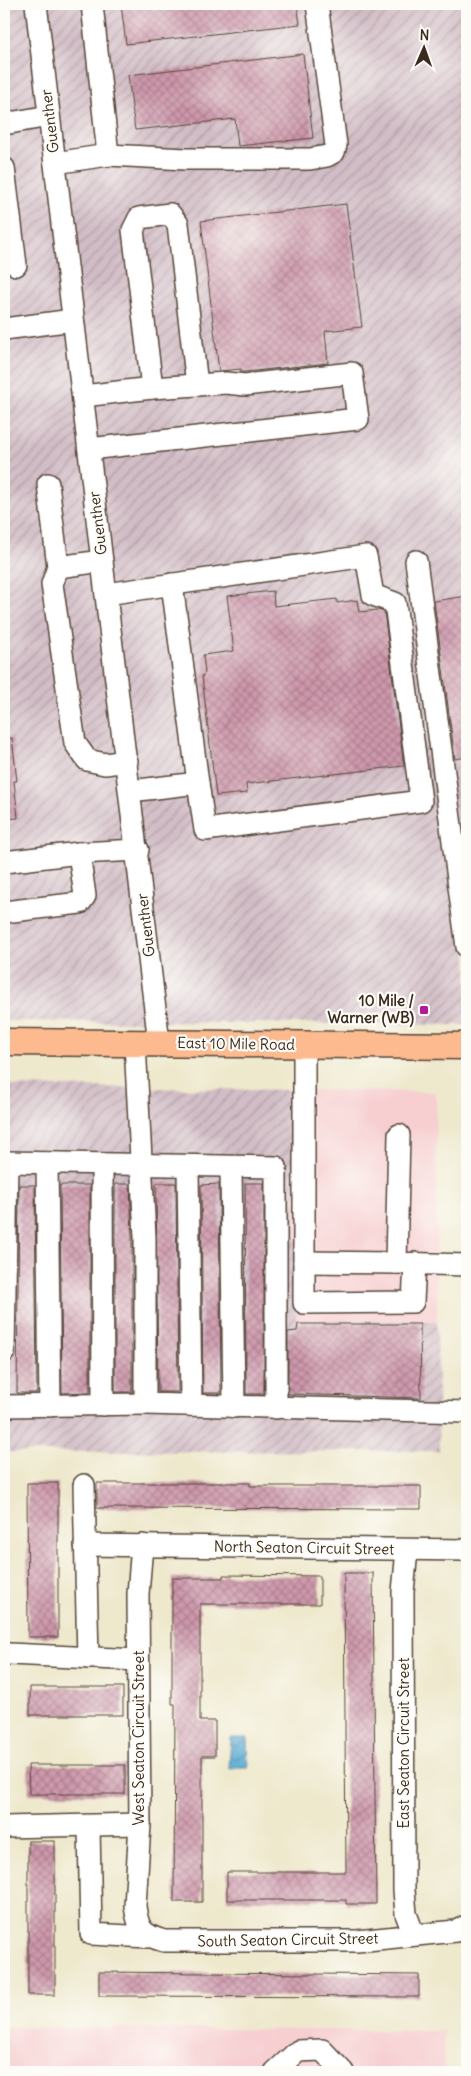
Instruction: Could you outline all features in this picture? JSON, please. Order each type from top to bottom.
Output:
[{"type":"main road","name":"East 10 Mile Road","points":[[4,1042],[467,1046]]},
{"type":"street","name":"Guenther","points":[[36,4],[138,850],[147,1043],[142,1166],[145,1238],[146,1404]]},
{"type":"street","points":[[92,4],[108,155]]},
{"type":"street","points":[[55,163],[108,155],[186,159],[310,159],[327,156],[334,152],[336,145],[317,4]]},
{"type":"street","points":[[4,124],[49,116]]},
{"type":"street","points":[[4,168],[16,265]]},
{"type":"street","points":[[152,388],[133,230],[140,218],[170,214],[178,224],[197,385]]},
{"type":"street","points":[[4,329],[74,320]]},
{"type":"street","points":[[83,396],[152,388],[226,383],[244,385],[352,373],[358,419],[89,450]]},
{"type":"street","points":[[48,484],[58,566],[52,584],[75,743],[87,760],[105,764],[126,761]]},
{"type":"street","points":[[106,594],[172,584],[366,556],[373,595],[395,603],[421,800],[205,830],[172,584]]},
{"type":"street","points":[[58,566],[102,561]]},
{"type":"street","points":[[416,562],[467,947]]},
{"type":"street","points":[[130,791],[198,783]]},
{"type":"street","points":[[4,862],[79,853],[138,850]]},
{"type":"street","points":[[4,912],[80,903],[85,896],[79,853]]},
{"type":"street","points":[[304,1045],[304,1303],[413,1302],[405,1263],[399,1135]]},
{"type":"street","points":[[4,1352],[7,1162],[188,1167],[276,1167],[276,1408]]},
{"type":"street","points":[[47,1164],[50,1406]]},
{"type":"street","points":[[102,1165],[103,1405]]},
{"type":"street","points":[[188,1167],[191,1405]]},
{"type":"street","points":[[231,1167],[234,1406]]},
{"type":"street","points":[[304,1262],[467,1266]]},
{"type":"street","points":[[4,1406],[146,1404],[467,1412]]},
{"type":"street","points":[[84,1485],[88,1658]]},
{"type":"street","name":"North Seaton Circuit Street","points":[[85,1545],[467,1550]]},
{"type":"street","name":"West Seaton Circuit Street","points":[[142,1545],[138,1594],[140,1824],[135,1906],[137,1919],[145,1933]]},
{"type":"street","name":"East Seaton Circuit Street","points":[[407,1550],[403,1592],[404,1890],[406,1914],[414,1934]]},
{"type":"street","points":[[10,1654],[138,1660]]},
{"type":"street","points":[[4,1826],[140,1824]]},
{"type":"street","name":"South Seaton Circuit Street","points":[[89,1826],[90,1934],[145,1933],[182,1942],[347,1941],[456,1931],[467,1926]]},
{"type":"street","points":[[275,2072],[298,2051],[322,2050],[343,2072]]},
{"type":"shaded area","points":[[4,4],[467,4],[467,1025],[4,1021]]},
{"type":"shaded area","points":[[4,1086],[295,1090],[296,1321],[437,1321],[439,1451],[4,1452]]},
{"type":"shaded area","points":[[295,1090],[436,1092],[437,1321],[296,1322]]},
{"type":"shaded area","points":[[4,2027],[444,2031],[444,2072],[4,2072]]},
{"type":"water","points":[[231,1738],[247,1738],[248,1768],[229,1768]]},
{"type":"building","points":[[121,4],[297,4],[300,24],[126,44]]},
{"type":"building","points":[[303,54],[313,138],[238,146],[235,119],[135,130],[128,75]]},
{"type":"building","points":[[346,204],[362,327],[325,331],[328,363],[245,372],[241,372],[241,369],[219,371],[201,221]]},
{"type":"building","points":[[273,591],[274,606],[337,599],[337,603],[357,600],[359,612],[378,610],[384,612],[404,766],[246,784],[247,793],[216,796],[202,676],[205,673],[203,655],[234,651],[227,596]]},
{"type":"building","points":[[467,596],[467,757],[455,759],[434,601]]},
{"type":"building","points":[[12,738],[17,781],[14,781],[18,818],[4,819],[4,739]]},
{"type":"building","points":[[156,1183],[176,1183],[178,1392],[158,1392]]},
{"type":"building","points":[[245,1183],[264,1183],[264,1394],[246,1394]]},
{"type":"building","points":[[115,1184],[130,1184],[132,1392],[115,1392]]},
{"type":"building","points":[[219,1184],[221,1393],[203,1393],[201,1185]]},
{"type":"building","points":[[19,1185],[35,1185],[37,1393],[17,1393]]},
{"type":"building","points":[[60,1185],[90,1185],[90,1392],[62,1393]]},
{"type":"building","points":[[298,1324],[420,1324],[421,1398],[288,1394],[288,1332],[297,1331]]},
{"type":"building","points":[[27,1483],[58,1483],[58,1637],[28,1637]]},
{"type":"building","points":[[97,1483],[250,1483],[250,1486],[421,1486],[421,1509],[97,1508]]},
{"type":"building","points":[[344,1573],[373,1573],[376,1904],[346,1904],[346,1900],[227,1900],[227,1872],[346,1872]]},
{"type":"building","points":[[223,1575],[320,1576],[320,1604],[200,1604],[200,1721],[215,1721],[215,1756],[202,1756],[202,1902],[174,1902],[175,1704],[172,1704],[172,1578],[223,1578]]},
{"type":"building","points":[[30,1687],[123,1687],[123,1715],[30,1715]]},
{"type":"building","points":[[28,1765],[125,1765],[125,1794],[29,1794]]},
{"type":"building","points":[[28,1841],[55,1841],[55,1995],[28,1995]]},
{"type":"building","points":[[99,1972],[419,1975],[419,1997],[99,1996]]},
{"type":"place","name":"10 Mile / Warner (WB)","points":[[424,1010]]}]
